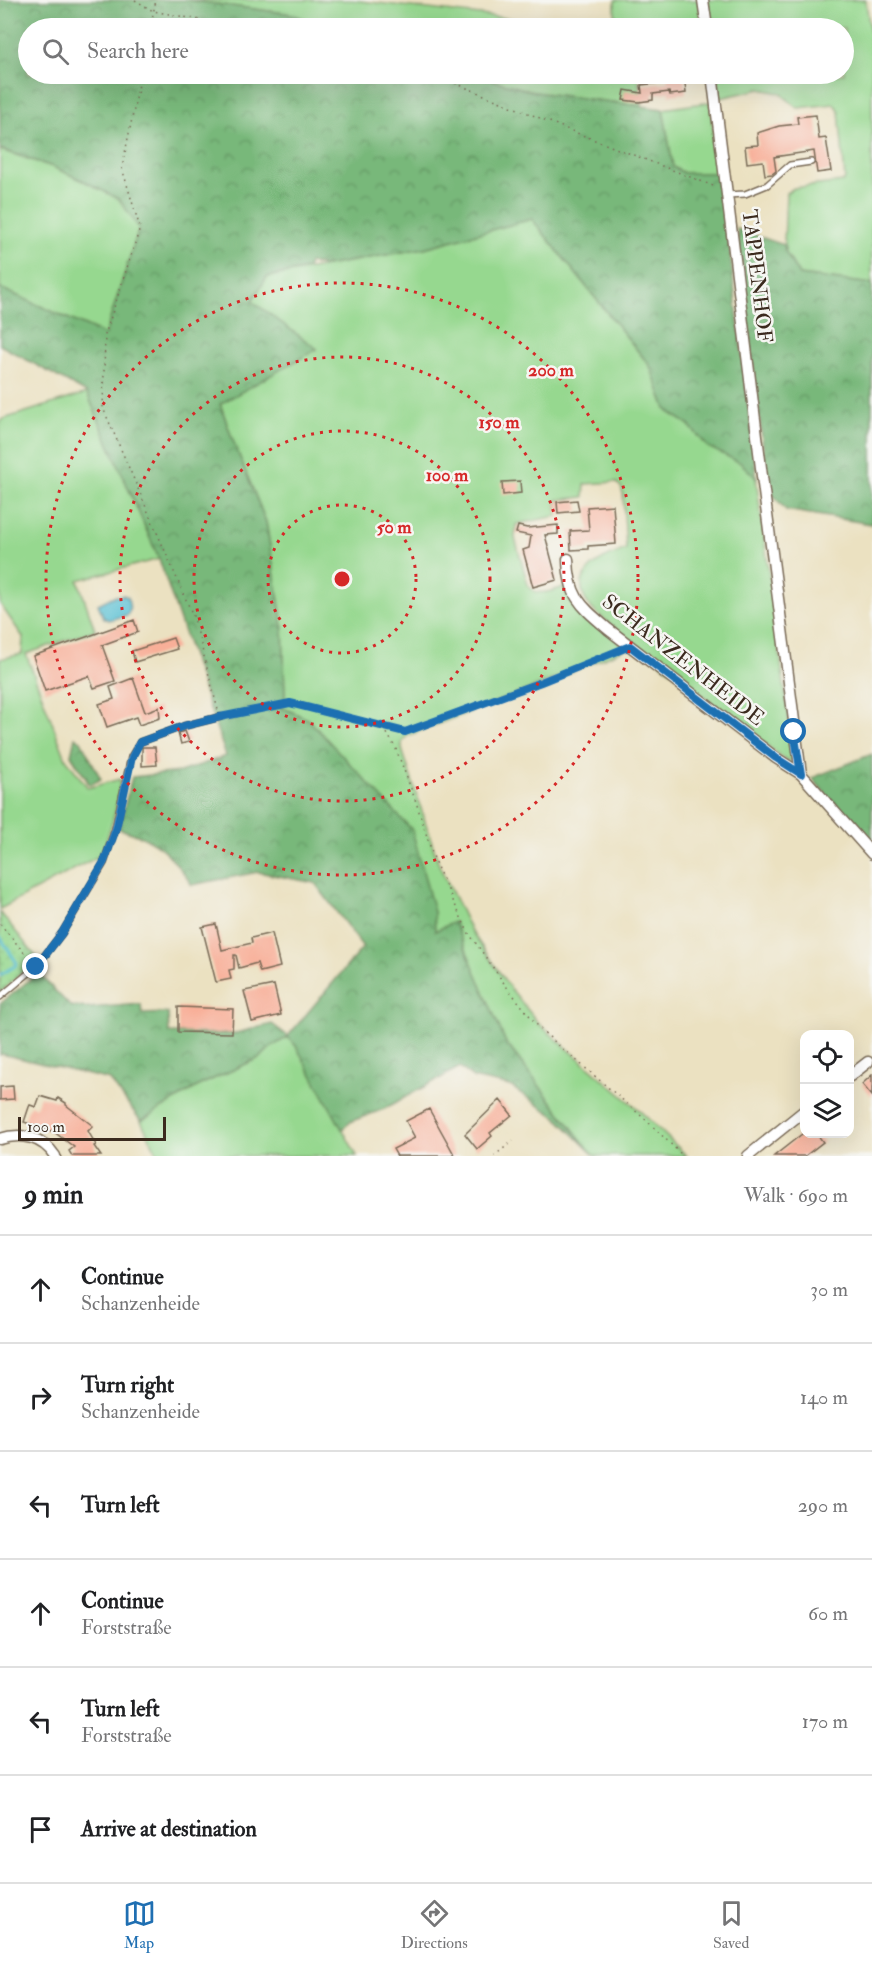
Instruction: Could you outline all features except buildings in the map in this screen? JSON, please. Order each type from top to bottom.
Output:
[{"type":"street","points":[[703,0],[706,18]]},
{"type":"street","name":"TAPPENHOF","points":[[713,84],[763,483]]},
{"type":"street","name":"SCHANZENHEIDE","points":[[763,483],[801,774]]},
{"type":"street","name":"SCHANZENHEIDE","points":[[568,559],[569,579],[580,603],[630,646],[776,758],[801,774],[872,854]]},
{"type":"street","points":[[854,1073],[870,1064]]},
{"type":"street","points":[[748,1156],[800,1115]]},
{"type":"street","points":[[0,1139],[23,1135],[39,1141],[55,1156]]},
{"type":"lane","points":[[727,193],[745,194],[767,185],[790,165],[811,162]]},
{"type":"lane","points":[[0,997],[36,967],[62,933],[104,862],[116,829],[132,757],[140,742],[184,726],[220,717]]},
{"type":"path","points":[[135,0],[153,11],[190,18]]},
{"type":"path","points":[[152,18],[156,0]]},
{"type":"path","points":[[139,84],[122,168],[140,228],[105,335],[103,408],[194,618],[220,717],[290,703],[405,732],[541,682],[630,646]]},
{"type":"path","points":[[457,84],[727,193]]},
{"type":"path","points":[[383,727],[400,759],[436,865],[468,932],[541,1030],[646,1120],[683,1156]]},
{"type":"path","points":[[0,924],[36,967]]},
{"type":"path","points":[[494,1156],[513,1141]]},
{"type":"green space","points":[[0,0],[186,0],[292,14],[302,18],[18,18],[18,84],[506,84],[535,92],[663,109],[673,167],[684,173],[718,173],[723,194],[757,479],[741,463],[708,447],[688,424],[667,411],[650,366],[532,219],[424,248],[325,266],[309,263],[307,269],[267,277],[252,301],[317,349],[220,404],[266,522],[283,626],[285,699],[279,706],[308,719],[412,830],[434,912],[435,931],[454,922],[506,1043],[589,1150],[556,1117],[510,1086],[473,1078],[460,1067],[384,1109],[352,1121],[342,1129],[296,1046],[288,1037],[271,1047],[261,1057],[200,1085],[141,1121],[110,1080],[0,1055],[0,1004],[38,973],[70,1006],[88,1008],[141,1004],[142,1014],[168,1013],[169,1033],[232,1034],[272,1024],[288,1036],[363,947],[315,883],[258,872],[192,885],[177,864],[162,849],[144,838],[119,829],[132,777],[180,772],[226,756],[159,559],[87,393],[0,345],[0,288],[105,335],[139,228],[119,199],[53,167],[0,149]]},
{"type":"green space","points":[[186,0],[352,0],[506,18],[302,18],[292,14]]},
{"type":"green space","points":[[615,0],[699,0],[701,18],[615,18]]},
{"type":"green space","points":[[708,0],[866,0],[872,50],[872,284],[799,275],[784,245],[786,193],[794,188],[843,182],[845,179],[839,111],[834,104],[798,108],[780,93],[760,89],[720,98],[718,84],[854,84],[854,18],[710,18]]},
{"type":"green space","points":[[506,84],[639,84],[642,106],[535,92]]},
{"type":"green space","points":[[710,102],[718,173],[684,173],[673,167],[663,109]]},
{"type":"green space","points":[[0,150],[53,167],[119,199],[140,228],[105,335],[0,288]]},
{"type":"green space","points":[[532,219],[650,366],[667,411],[688,424],[708,447],[741,463],[756,478],[794,759],[787,761],[595,612],[586,601],[582,587],[587,572],[601,560],[626,549],[623,494],[616,482],[585,484],[584,497],[557,500],[557,516],[517,524],[515,538],[528,585],[532,589],[540,593],[565,587],[581,612],[627,648],[540,685],[407,736],[402,742],[402,749],[439,865],[471,931],[508,985],[539,1024],[638,1109],[687,1156],[595,1156],[589,1150],[506,1043],[454,922],[435,932],[434,912],[308,719],[279,706],[285,698],[283,626],[266,522],[220,403],[317,349],[251,301],[267,277],[424,248]]},
{"type":"green space","points":[[737,229],[784,245],[799,275],[872,284],[872,524],[786,510],[768,489]]},
{"type":"green space","points":[[87,393],[159,559],[78,580],[95,630],[26,654],[66,759],[88,788],[120,779],[119,789],[114,818],[101,855],[0,909],[0,659],[22,654],[23,637],[0,604],[0,420]]},
{"type":"green space","points":[[75,737],[81,741],[101,779],[90,785],[71,755]]},
{"type":"green space","points":[[872,754],[872,847],[812,778]]},
{"type":"green space","points":[[0,912],[37,958],[0,993]]},
{"type":"green space","points":[[288,1036],[296,1046],[357,1156],[159,1156],[141,1121],[200,1085],[261,1057]]},
{"type":"water","points":[[123,595],[128,597],[130,610],[127,615],[109,620],[104,618],[98,604],[112,597]]},
{"type":"waterway","points":[[0,937],[17,963],[0,975]]},
{"type":"route","points":[[36,967],[62,933],[104,862],[116,829],[132,757],[140,742],[184,726],[290,703],[405,732],[541,682],[630,646],[776,758],[801,774],[794,732]]}]
